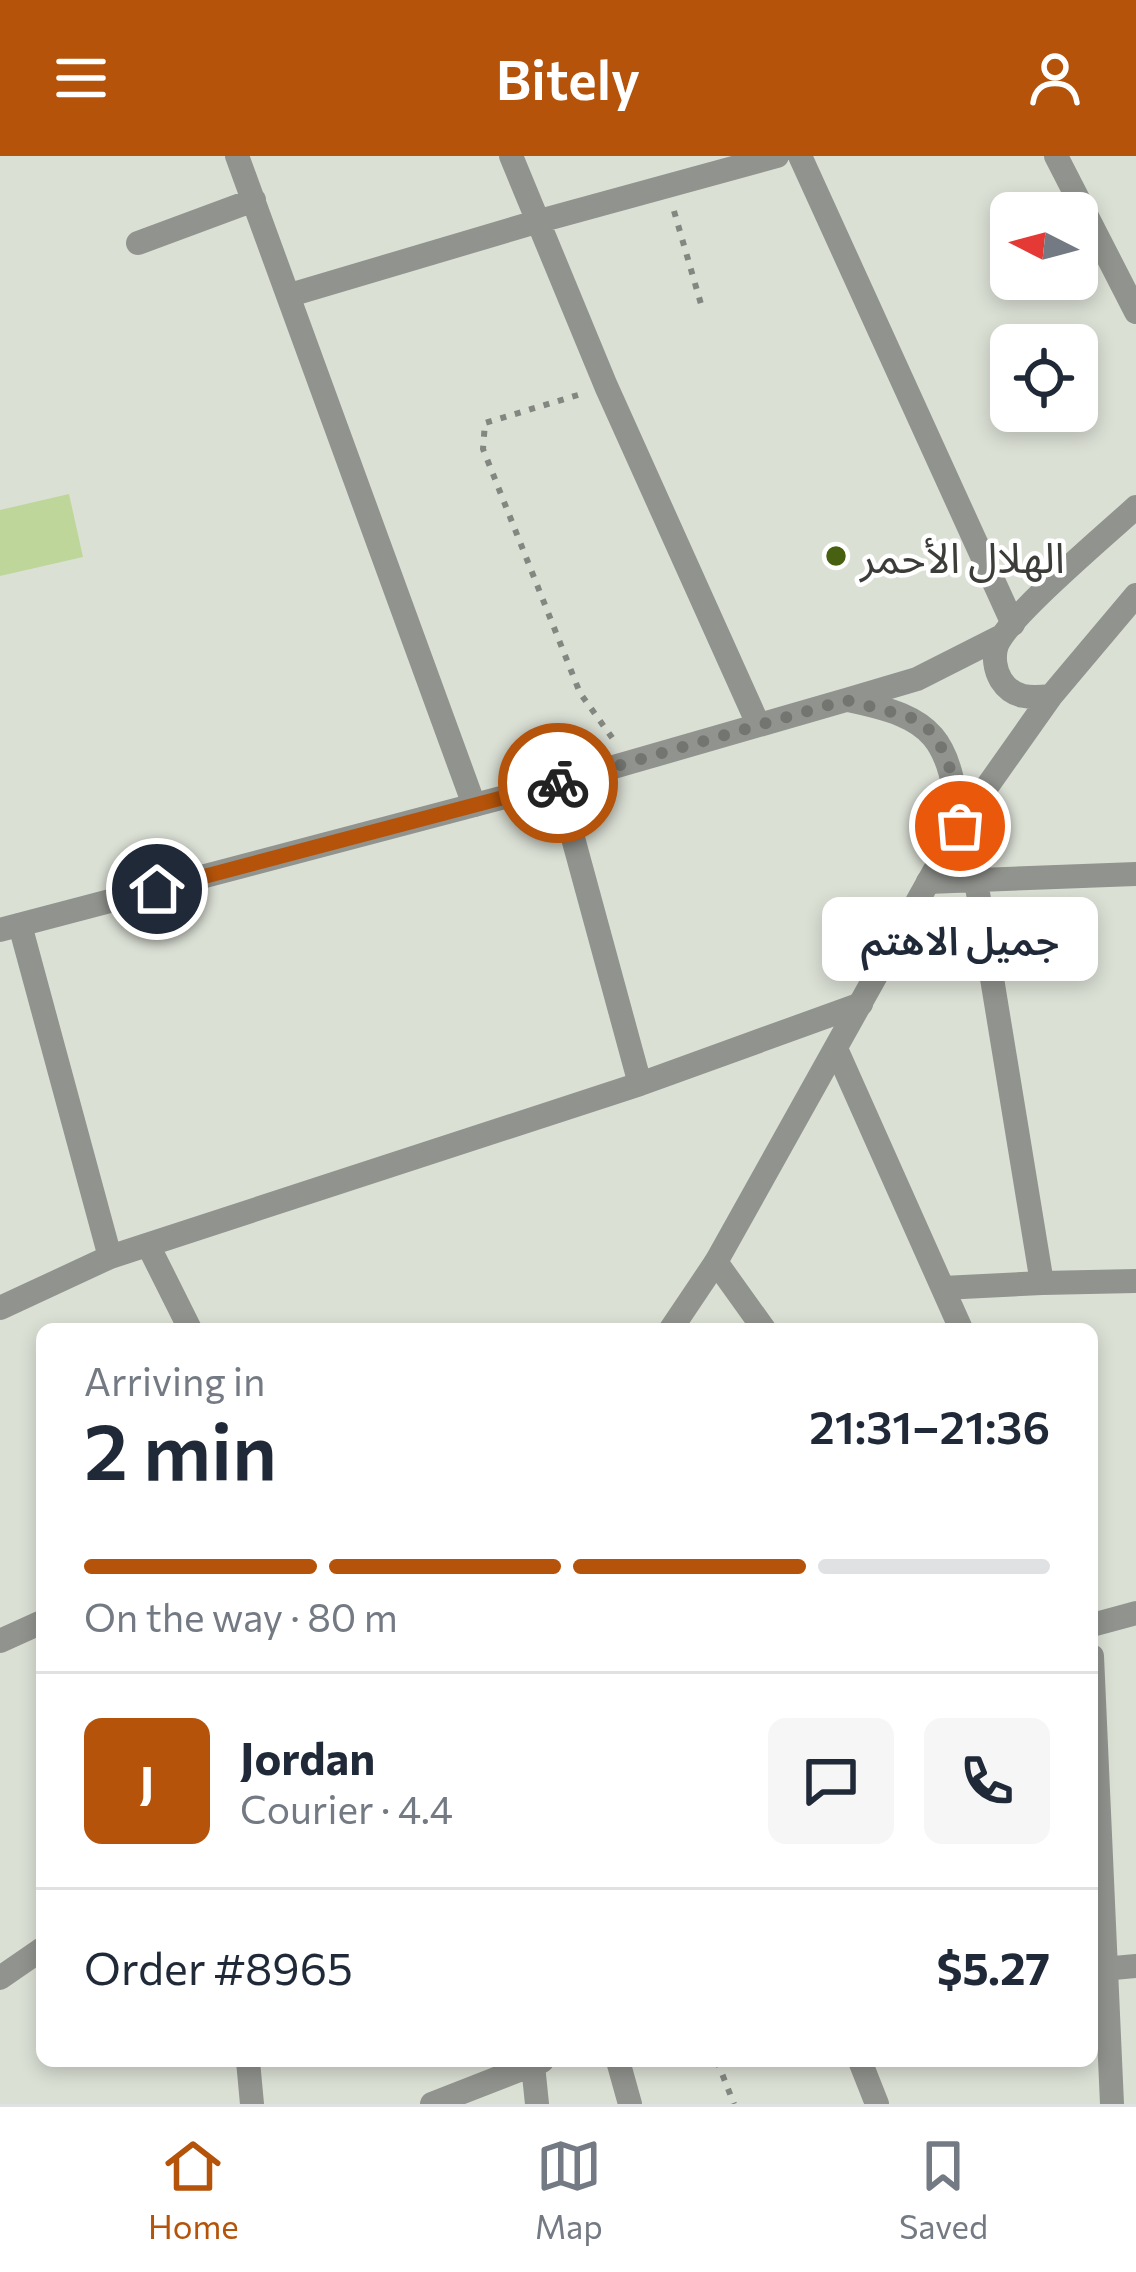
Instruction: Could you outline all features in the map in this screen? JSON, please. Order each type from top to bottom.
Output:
[{"type":"street","points":[[237,156],[474,805]]},
{"type":"street","points":[[511,156],[606,386],[758,724]]},
{"type":"street","points":[[290,295],[777,156]]},
{"type":"street","points":[[800,156],[1008,630]]},
{"type":"street","points":[[1057,156],[1136,312]]},
{"type":"street","points":[[138,243],[254,200]]},
{"type":"street","points":[[1051,696],[1015,694],[995,667],[995,650],[1008,630],[1136,507]]},
{"type":"street","points":[[675,1323],[716,1262],[837,1051],[960,826],[1051,696],[1136,595]]},
{"type":"street","points":[[110,1258],[10,927],[557,783],[917,679],[1008,630]]},
{"type":"street","points":[[846,700],[910,717],[927,727],[951,771],[960,826]]},
{"type":"street","points":[[557,783],[640,1084]]},
{"type":"street","points":[[928,881],[1136,874]]},
{"type":"street","points":[[976,881],[1042,1283]]},
{"type":"street","points":[[0,1308],[110,1258],[640,1084],[861,1004]]},
{"type":"street","points":[[837,1051],[958,1323]]},
{"type":"street","points":[[148,1245],[187,1323]]},
{"type":"street","points":[[716,1262],[760,1323]]},
{"type":"street","points":[[943,1288],[1136,1281]]},
{"type":"street","points":[[1098,1623],[1136,1613]]},
{"type":"street","points":[[0,1641],[36,1625]]},
{"type":"street","points":[[0,1978],[36,1953]]},
{"type":"street","points":[[1112,2104],[1098,1969],[1136,1966]]},
{"type":"street","points":[[249,2067],[252,2104]]},
{"type":"street","points":[[432,2104],[527,2067]]},
{"type":"street","points":[[537,2067],[537,2104]]},
{"type":"street","points":[[620,2067],[631,2104]]},
{"type":"street","points":[[863,2067],[878,2104]]},
{"type":"path","points":[[666,185],[703,311]]},
{"type":"path","points":[[606,386],[485,423],[483,448],[580,693],[629,762]]},
{"type":"path","points":[[719,2067],[734,2104]]},
{"type":"green space","points":[[69,494],[83,557],[0,576],[0,510]]},
{"type":"way so far","points":[[558,783],[846,700],[878,706],[927,727],[951,771],[960,826]]},
{"type":"place","name":"الهلال الأحمر","points":[[836,556]]},
{"type":"place","name":"جميل الاهتم","points":[[960,826]]},
{"type":"route","points":[[157,889],[558,783]]}]
